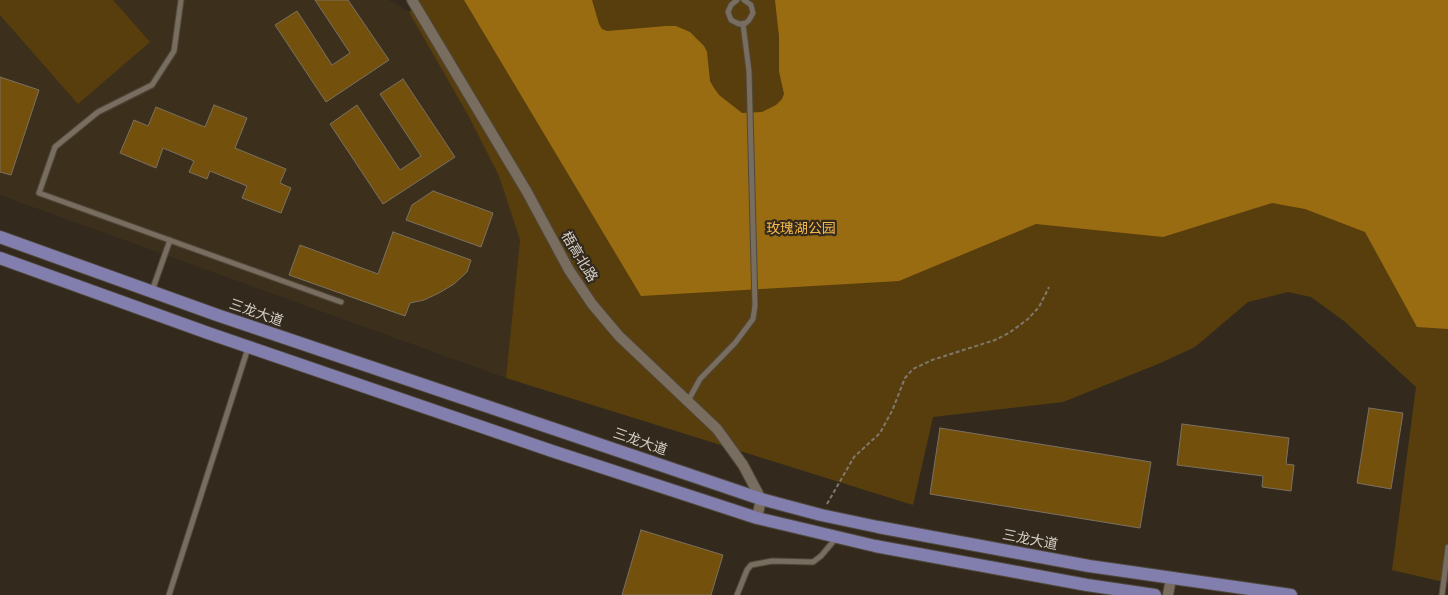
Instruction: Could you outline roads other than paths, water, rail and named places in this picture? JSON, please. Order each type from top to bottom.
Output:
[{"type":"main road","name":"三龙大道","points":[[0,237],[439,391],[596,442],[761,499],[821,515],[1089,566],[1292,595]]},
{"type":"main road","points":[[0,258],[249,347],[552,451],[757,518],[875,546],[1058,580],[1154,595]]},
{"type":"street","name":"梧高北路","points":[[412,0],[527,192],[569,270],[592,304],[619,336],[717,429],[743,465],[761,499]]},
{"type":"street","points":[[757,518],[761,499]]},
{"type":"street","points":[[1168,595],[1171,578]]},
{"type":"lane","points":[[181,0],[174,50],[152,85],[98,112],[55,147],[39,193],[341,302]]},
{"type":"lane","points":[[737,0],[730,5],[729,16],[735,22],[743,24],[750,20],[753,13],[751,5],[744,0]]},
{"type":"lane","points":[[688,401],[700,379],[735,343],[753,319],[755,306],[749,80],[743,24]]},
{"type":"lane","points":[[151,291],[170,240]]},
{"type":"lane","points":[[169,595],[249,347]]},
{"type":"lane","points":[[737,595],[747,570],[751,565],[772,561],[813,562],[838,537]]},
{"type":"lane","points":[[1442,595],[1448,547]]},
{"type":"park label","name":"玫瑰湖公园","points":[[801,229]]}]
